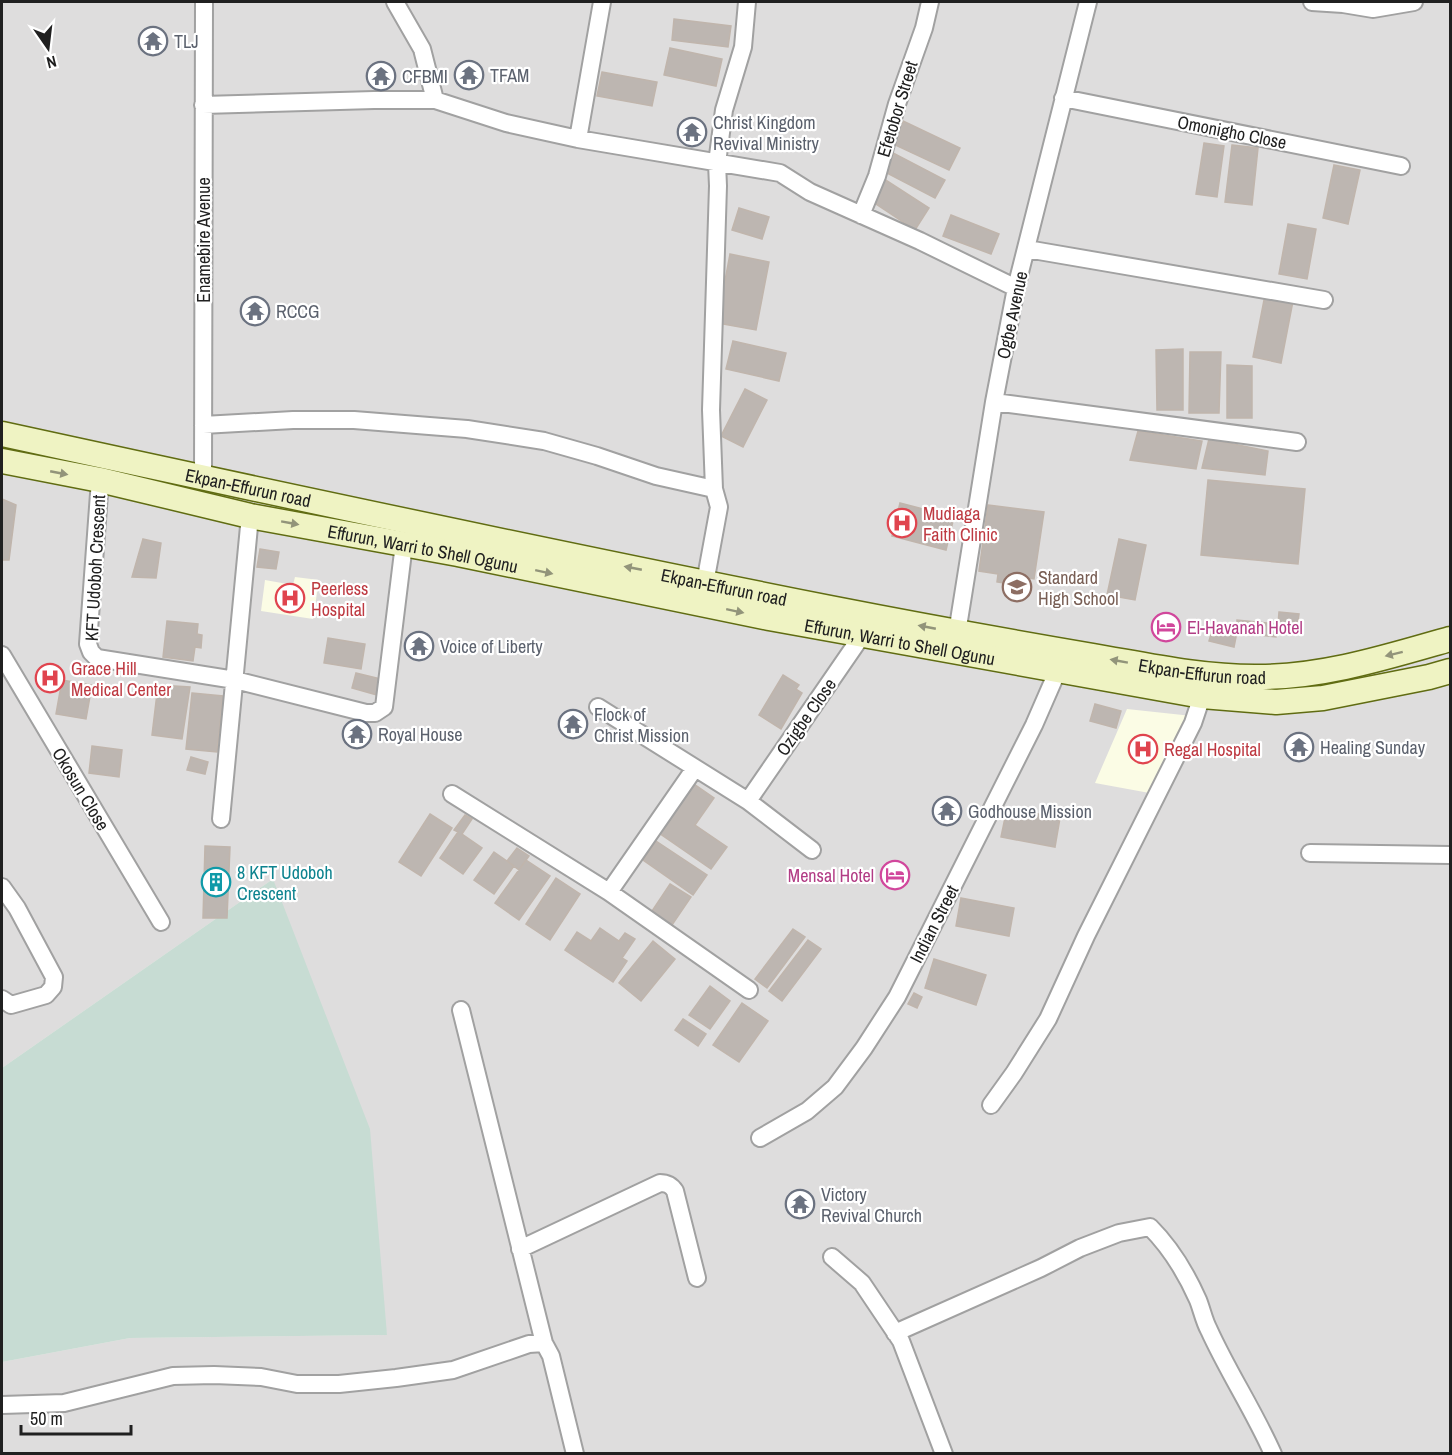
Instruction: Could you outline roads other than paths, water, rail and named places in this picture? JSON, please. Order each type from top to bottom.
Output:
[{"type":"main road","name":"Ekpan-Effurun road","points":[[2,434],[391,519],[705,583],[957,633],[1194,674],[1254,677],[1303,675],[1399,654],[1450,639]]},
{"type":"main road","name":"Effurun, Warri to Shell Ogunu","points":[[2,461],[100,480],[250,516],[404,544],[770,618],[1202,696],[1276,702],[1323,698],[1450,671]]},
{"type":"street","name":"Enamebire Avenue","points":[[203,478],[204,2]]},
{"type":"street","points":[[395,2],[422,49],[435,100]]},
{"type":"street","points":[[578,139],[602,2]]},
{"type":"street","points":[[705,583],[719,507],[714,489],[711,410],[717,163],[724,110],[743,47],[747,2]]},
{"type":"street","name":"Efetobor Street","points":[[861,215],[877,176],[897,104],[924,28],[930,2]]},
{"type":"street","name":"Ogbe Avenue","points":[[957,633],[994,402],[1016,288],[1089,2]]},
{"type":"street","points":[[1312,2],[1373,9],[1414,2]]},
{"type":"street","name":"Omonigho Close","points":[[1063,98],[1401,166]]},
{"type":"street","points":[[203,105],[435,100],[506,123],[578,139],[780,173],[810,192],[1016,288]]},
{"type":"street","points":[[1027,249],[1324,300]]},
{"type":"street","points":[[994,402],[1297,442]]},
{"type":"street","points":[[203,425],[293,420],[354,420],[467,429],[544,441],[656,476],[714,489]]},
{"type":"street","name":"KFT Udoboh Crescent","points":[[100,480],[88,644],[91,652],[97,658],[235,680],[366,713],[375,713],[384,707],[404,544]]},
{"type":"street","points":[[221,819],[250,516]]},
{"type":"street","name":"Ozigbe Close","points":[[748,801],[863,634]]},
{"type":"street","name":"Okosun Close","points":[[2,655],[161,922]]},
{"type":"street","name":"Indian Street","points":[[760,1138],[807,1111],[835,1087],[897,997],[1034,725],[1058,670]]},
{"type":"street","points":[[991,1105],[1048,1019],[1086,936],[1193,723],[1202,696]]},
{"type":"street","points":[[598,707],[748,801],[812,849]]},
{"type":"street","points":[[609,892],[694,768]]},
{"type":"street","points":[[452,794],[609,892],[749,990]]},
{"type":"street","points":[[1310,853],[1450,855]]},
{"type":"street","points":[[2,887],[17,908],[54,977],[52,987],[46,995],[11,1005],[2,999]]},
{"type":"street","points":[[461,1010],[544,1343],[551,1356],[575,1454]]},
{"type":"street","points":[[520,1249],[664,1183],[672,1186],[675,1191],[697,1278]]},
{"type":"street","points":[[895,1333],[1090,1244],[1119,1233],[1150,1227],[1167,1244],[1182,1269],[1198,1300],[1208,1329],[1273,1454]]},
{"type":"street","points":[[832,1257],[862,1283],[901,1341],[944,1454]]},
{"type":"street","points":[[2,1405],[64,1403],[173,1376],[261,1377],[297,1384],[339,1384],[384,1380],[453,1370],[529,1344],[544,1343]]},
{"type":"place","name":"TLJ","points":[[153,41]]},
{"type":"place","name":"TFAM","points":[[469,75]]},
{"type":"place","name":"CFBMI","points":[[381,76]]},
{"type":"place","name":"Christ Kingdom Revival Ministry","points":[[692,132]]},
{"type":"place","name":"RCCG","points":[[255,311]]},
{"type":"place","name":"Mudiaga Faith Clinic","points":[[902,523]]},
{"type":"place","name":"Standard High School","points":[[1017,587]]},
{"type":"place","name":"Peerless Hospital","points":[[290,598]]},
{"type":"place","name":"El-Havanah Hotel","points":[[1166,627]]},
{"type":"place","name":"Voice of Liberty","points":[[419,646]]},
{"type":"place","name":"Grace Hill Medical Center","points":[[50,678]]},
{"type":"place","name":"Flock of Christ Mission","points":[[573,724]]},
{"type":"place","name":"Royal House","points":[[357,734]]},
{"type":"place","name":"Healing Sunday","points":[[1299,747]]},
{"type":"place","name":"Regal Hospital","points":[[1143,749]]},
{"type":"place","name":"Godhouse Mission","points":[[947,811]]},
{"type":"place","name":"Mensal Hotel","points":[[895,875]]},
{"type":"place","name":"8 KFT Udoboh Crescent","points":[[216,882]]},
{"type":"place","name":"Victory Revival Church","points":[[800,1204]]}]
